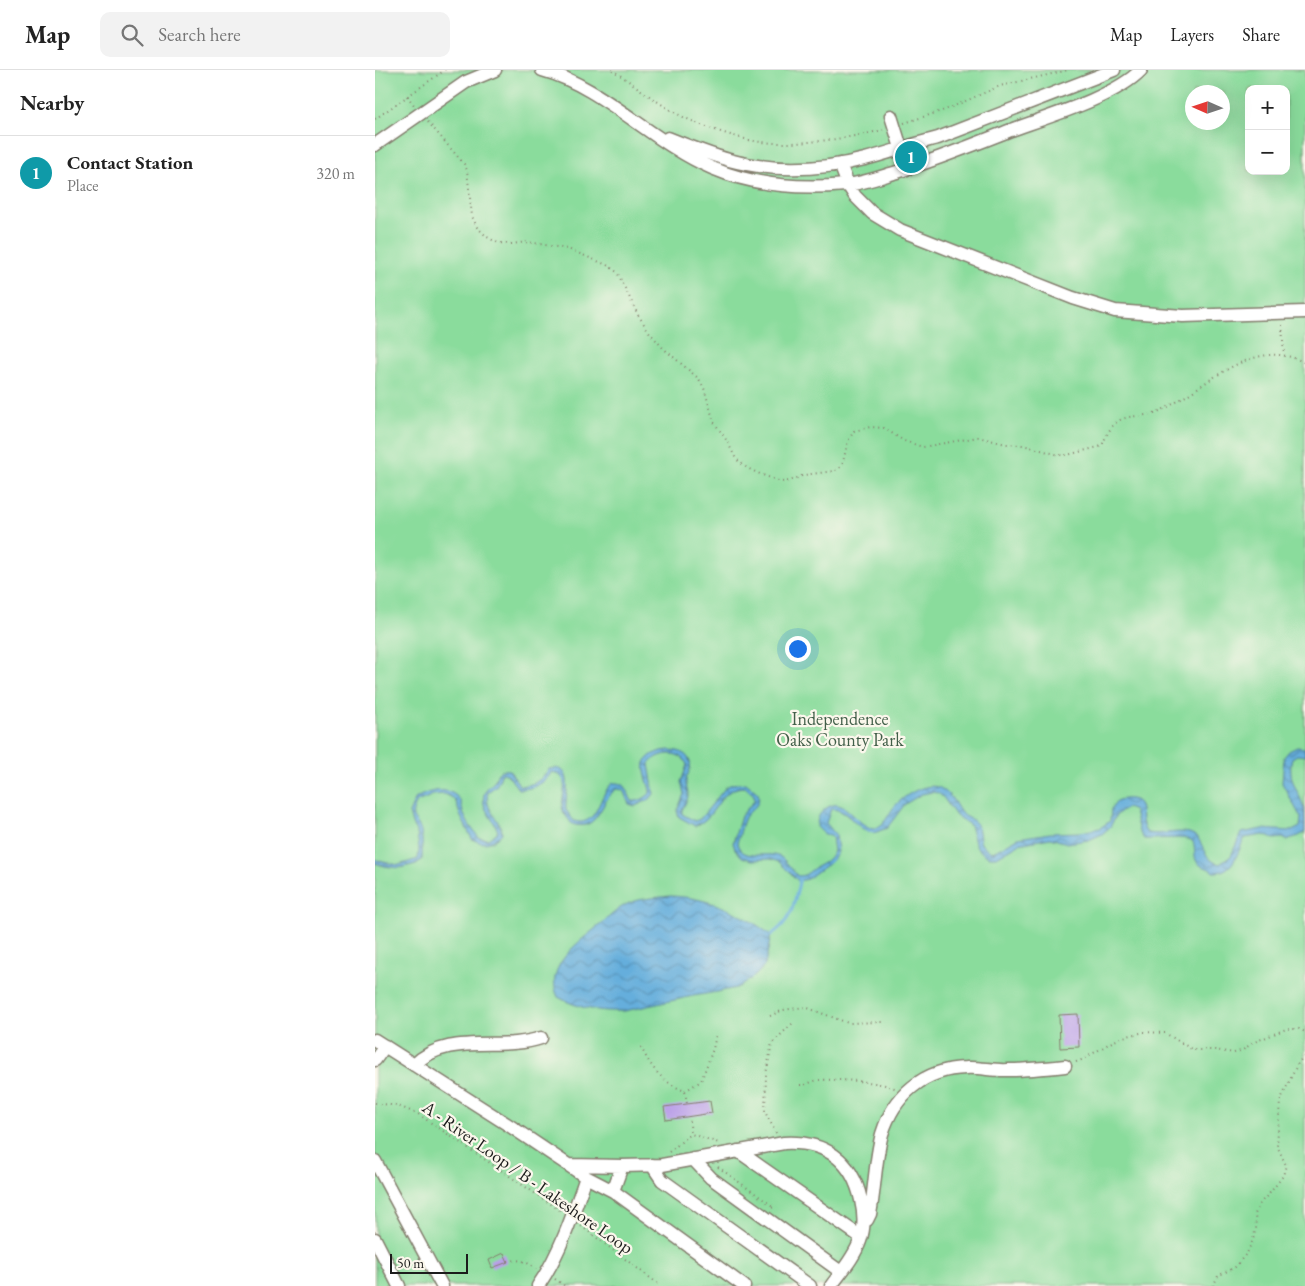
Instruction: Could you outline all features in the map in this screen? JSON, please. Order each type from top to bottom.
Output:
[{"type":"lane","points":[[375,145],[466,82],[495,70]]},
{"type":"lane","points":[[541,70],[562,77],[596,95],[649,132],[693,159],[736,177],[789,186],[821,187],[861,183],[945,156],[1093,99],[1132,79],[1141,70]]},
{"type":"lane","points":[[649,132],[719,157],[747,164],[778,168],[827,167],[866,159],[938,138],[1114,70]]},
{"type":"lane","points":[[892,121],[901,148]]},
{"type":"lane","points":[[938,138],[945,156]]},
{"type":"lane","points":[[840,164],[847,185],[855,196],[873,213],[900,230],[1073,298],[1115,310],[1183,316],[1305,312]]},
{"type":"lane","points":[[414,1065],[427,1055],[460,1044],[519,1044],[541,1038]]},
{"type":"lane","points":[[375,1060],[380,1043],[586,1177],[613,1191],[744,1286]]},
{"type":"lane","points":[[831,1286],[855,1251],[870,1214],[882,1135],[892,1112],[912,1085],[930,1075],[950,1069],[1007,1070],[1065,1066]]},
{"type":"lane","points":[[567,1164],[652,1165],[784,1142],[801,1142],[831,1153],[843,1161],[857,1183],[863,1207],[862,1233]]},
{"type":"lane","points":[[738,1151],[862,1233]]},
{"type":"lane","points":[[693,1159],[711,1178],[841,1272]]},
{"type":"lane","points":[[375,1161],[442,1286]]},
{"type":"lane","points":[[652,1165],[663,1180],[810,1286]]},
{"type":"lane","points":[[613,1191],[622,1166]]},
{"type":"lane","points":[[538,1286],[547,1274],[586,1177]]},
{"type":"lane","points":[[375,1239],[399,1286]]},
{"type":"path","points":[[375,119],[445,70]]},
{"type":"path","points":[[612,70],[666,107],[691,121],[754,140],[780,142],[816,141],[847,137],[892,121],[945,110],[1000,86],[1069,70]]},
{"type":"path","points":[[407,96],[420,114],[464,164],[467,170],[472,216],[477,227],[498,243],[528,242],[568,250],[607,265],[617,272],[638,315],[650,333],[663,348],[699,379],[705,388],[714,422],[736,459],[747,468],[781,482],[790,481],[804,475],[834,471],[842,466],[848,441],[854,431],[870,427],[884,428],[904,441],[923,447],[978,437],[1059,455],[1090,450],[1102,446],[1113,423],[1123,418],[1142,416],[1163,409],[1230,367],[1245,360],[1261,356],[1284,356],[1305,363]]},
{"type":"path","points":[[1282,313],[1284,356]]},
{"type":"path","points":[[770,1016],[783,1010],[805,1007],[848,1023],[884,1022]]},
{"type":"path","points":[[777,1138],[765,1112],[766,1074],[772,1043],[793,1024]]},
{"type":"path","points":[[1065,1066],[1084,1059],[1123,1037],[1144,1032],[1165,1033],[1193,1050],[1215,1050],[1234,1053],[1243,1050],[1251,1043],[1286,1029],[1299,1029],[1305,1032]]},
{"type":"path","points":[[685,1091],[701,1081],[716,1035]]},
{"type":"path","points":[[641,1047],[647,1060],[663,1080],[685,1091]]},
{"type":"path","points":[[1213,1286],[1218,1276],[1235,1267],[1247,1253],[1253,1240],[1256,1228],[1255,1214],[1260,1203],[1283,1176],[1286,1165],[1277,1146],[1280,1101],[1305,1055]]},
{"type":"path","points":[[800,1085],[807,1085],[817,1080],[882,1083],[892,1086],[904,1094]]},
{"type":"path","points":[[685,1091],[687,1104]]},
{"type":"path","name":"A - River Loop / B - Lakeshore Loop","points":[[375,1103],[398,1106],[419,1114],[571,1218],[661,1286]]},
{"type":"path","points":[[689,1116],[691,1134]]},
{"type":"path","points":[[706,1139],[712,1162],[775,1207],[760,1213]]},
{"type":"green space","name":"Independence Oaks County Park","points":[[375,70],[1305,70],[1305,1286],[375,1286]]},
{"type":"water","points":[[1297,747],[1305,748],[1305,756],[1297,755],[1292,758],[1291,772],[1304,808],[1305,832],[1286,840],[1283,838],[1274,839],[1263,835],[1245,838],[1231,865],[1226,869],[1213,872],[1198,864],[1195,857],[1194,844],[1191,840],[1179,838],[1144,839],[1139,832],[1134,811],[1127,808],[1117,814],[1110,827],[1102,834],[1089,840],[1067,843],[1050,838],[1019,844],[997,857],[990,857],[976,847],[970,825],[956,816],[943,797],[938,793],[932,792],[922,794],[905,804],[887,828],[874,833],[863,829],[843,813],[831,809],[826,823],[836,835],[838,852],[829,863],[809,878],[797,880],[779,862],[770,859],[752,860],[742,857],[735,849],[733,843],[741,816],[754,801],[754,795],[745,787],[736,788],[729,792],[703,822],[695,826],[679,817],[677,811],[684,794],[681,782],[687,765],[680,756],[675,754],[663,755],[649,764],[654,794],[649,800],[635,806],[629,804],[623,790],[616,789],[594,820],[581,826],[572,824],[563,812],[564,783],[559,775],[552,772],[538,785],[518,789],[507,774],[502,773],[497,785],[488,792],[487,799],[490,809],[501,827],[502,833],[496,839],[485,843],[472,839],[453,798],[445,794],[433,795],[417,802],[413,812],[413,816],[421,831],[422,860],[416,864],[399,868],[375,863],[375,859],[399,865],[418,859],[417,833],[409,813],[415,799],[425,794],[444,791],[455,795],[460,801],[467,821],[479,838],[488,839],[498,832],[485,808],[483,797],[498,773],[503,770],[509,770],[520,786],[529,785],[537,781],[549,769],[563,771],[567,782],[566,810],[574,821],[582,822],[593,815],[604,794],[613,783],[624,785],[632,801],[639,800],[650,793],[645,773],[645,763],[653,754],[660,751],[675,750],[687,756],[690,762],[686,783],[688,796],[682,814],[695,821],[700,819],[726,787],[732,784],[746,783],[758,793],[759,798],[743,823],[737,843],[740,849],[750,855],[770,855],[782,858],[798,876],[806,874],[824,863],[834,851],[832,837],[823,833],[817,827],[818,818],[824,810],[831,806],[838,805],[844,807],[867,827],[874,829],[884,822],[894,807],[904,798],[917,790],[930,786],[945,791],[961,812],[977,824],[981,844],[991,852],[1018,838],[1050,833],[1081,832],[1100,828],[1110,821],[1111,809],[1118,800],[1129,799],[1135,800],[1139,804],[1142,821],[1147,833],[1190,833],[1198,838],[1210,859],[1220,864],[1231,856],[1241,833],[1262,829],[1292,831],[1300,827],[1301,818],[1282,783],[1284,757],[1289,751]]},
{"type":"water","points":[[670,896],[698,899],[723,907],[760,927],[771,935],[765,965],[756,975],[736,988],[625,1011],[590,1009],[558,997],[555,975],[559,965],[574,946],[625,905],[641,900]]},
{"type":"building","points":[[1078,1014],[1079,1047],[1060,1048],[1059,1015]]},
{"type":"building","points":[[710,1101],[712,1113],[666,1120],[664,1107]]},
{"type":"building","points":[[504,1253],[508,1262],[492,1268],[489,1260]]},
{"type":"waterway","points":[[771,935],[789,917],[800,878]]},
{"type":"place","name":"Contact Station","points":[[911,157]]}]
